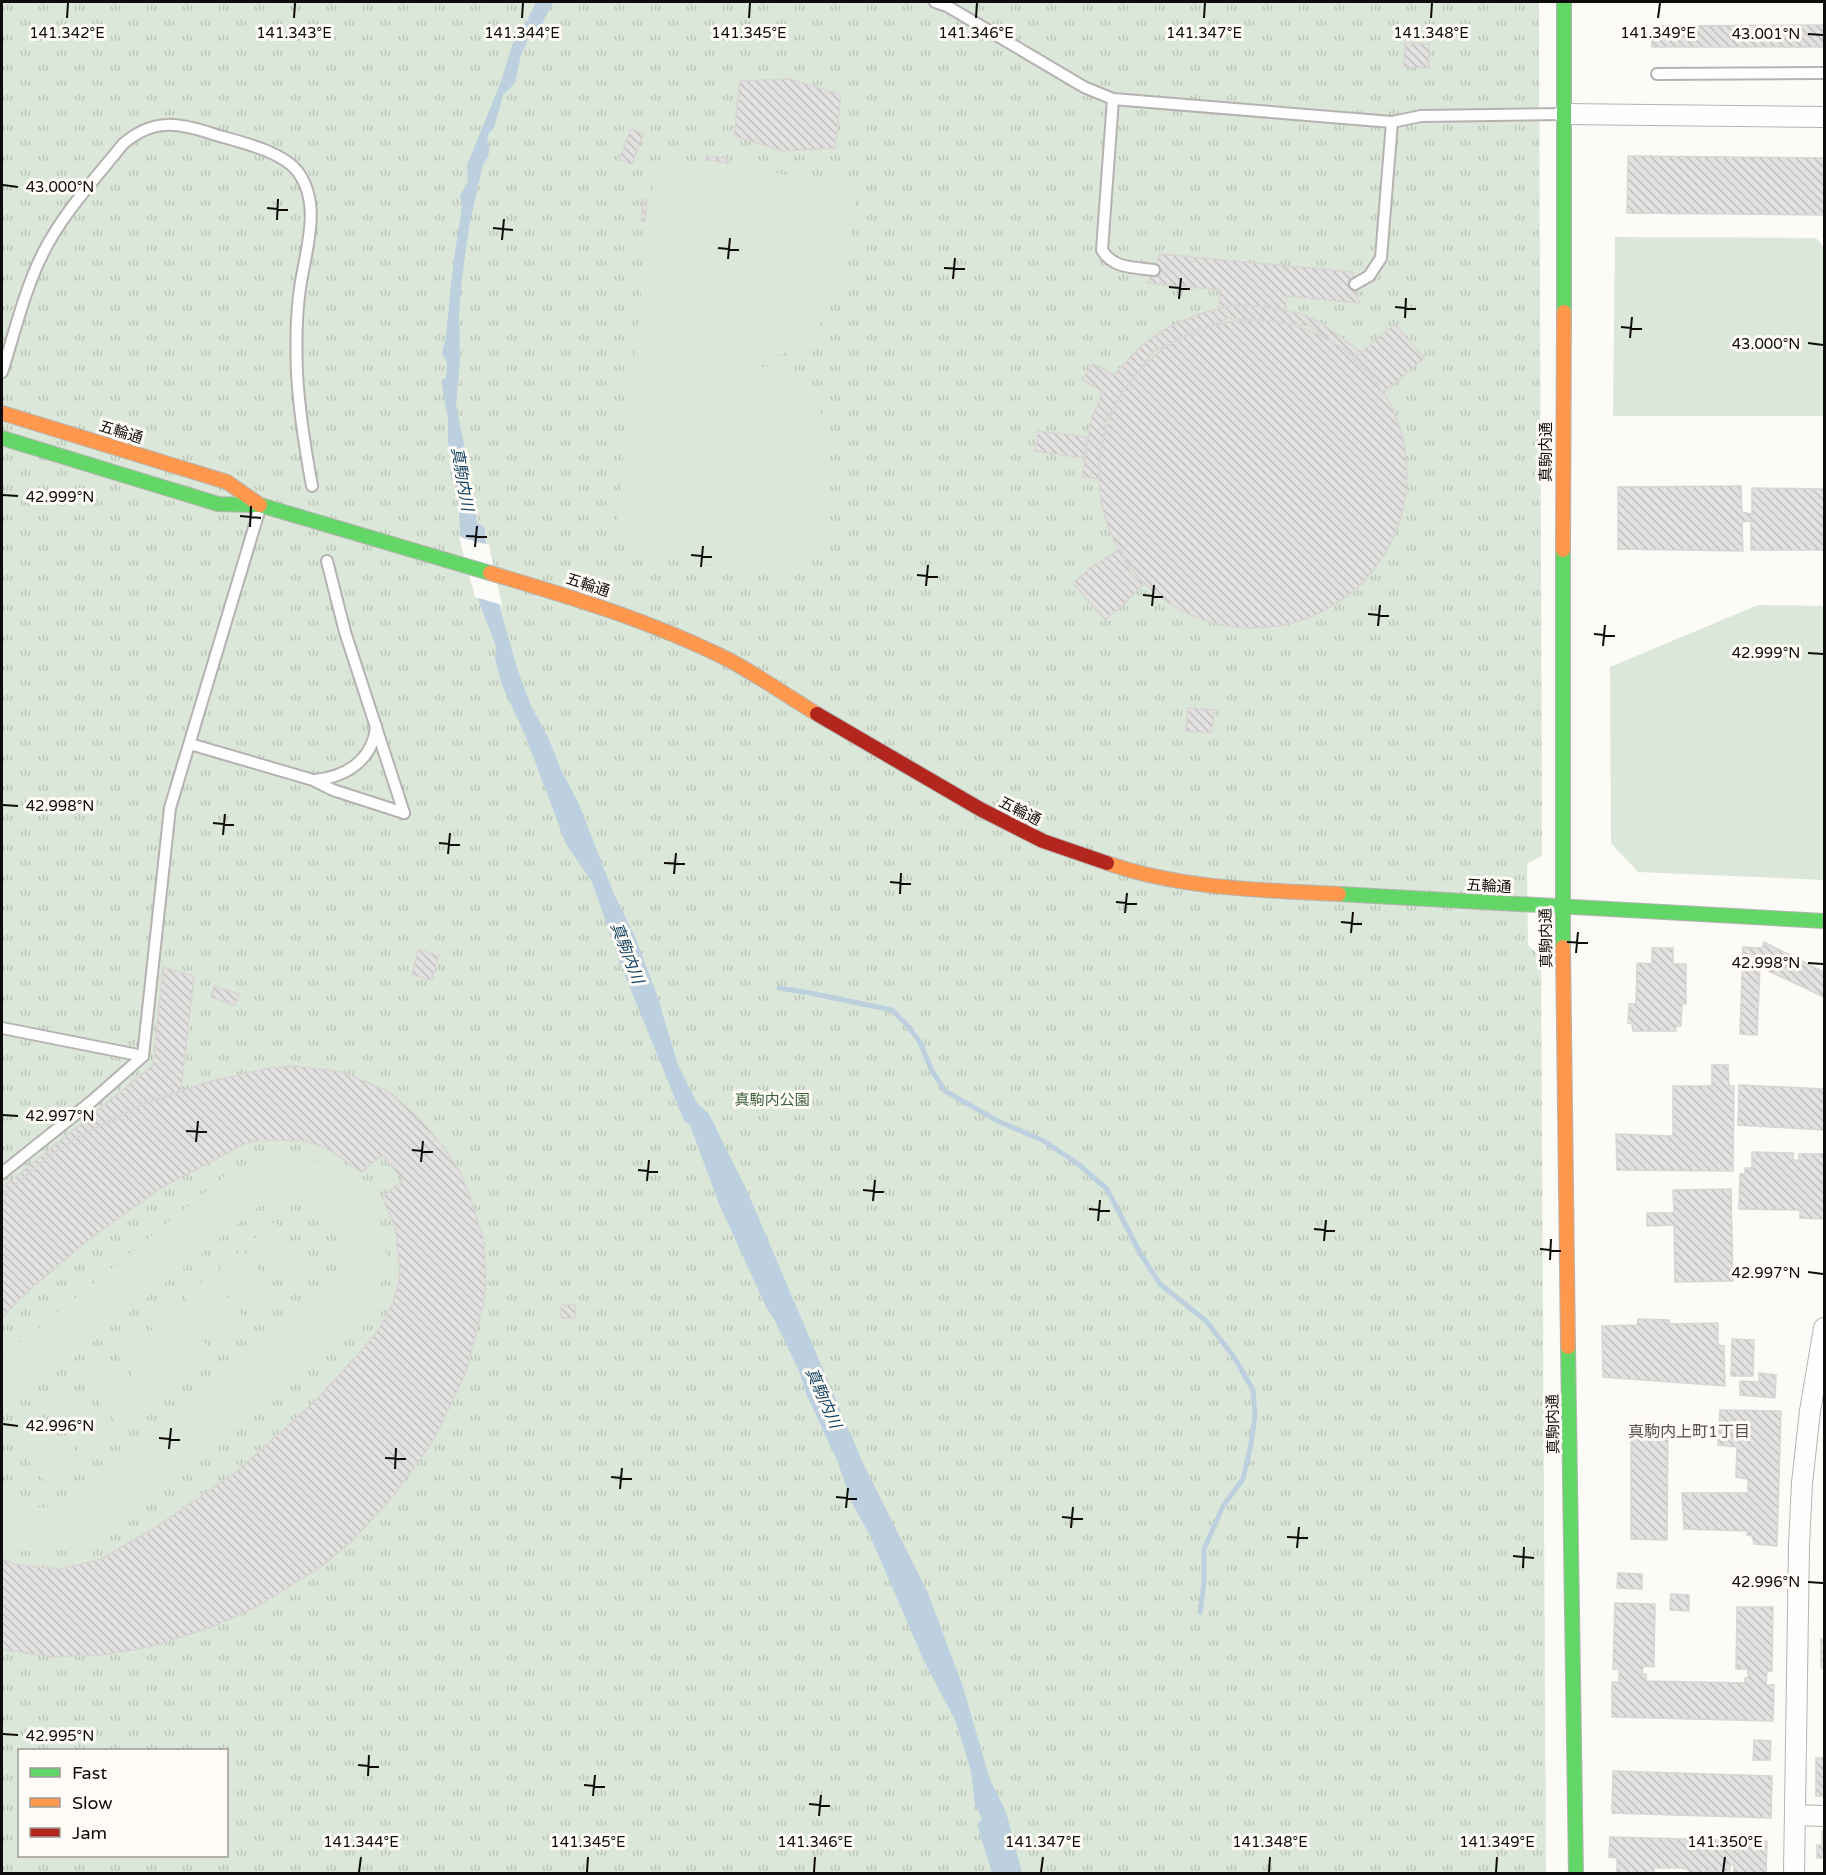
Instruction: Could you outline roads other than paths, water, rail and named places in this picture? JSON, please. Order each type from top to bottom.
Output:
[{"type":"main road","name":"真駒内通","points":[[1564,2],[1562,906],[1576,1874]]},
{"type":"main road","name":"五輪通","points":[[2,413],[227,482],[260,505]]},
{"type":"main road","name":"五輪通","points":[[2,438],[218,504],[260,505],[562,594],[639,620],[728,660],[817,715],[980,809],[1043,841],[1132,872],[1216,887],[1824,921]]},
{"type":"street","points":[[1564,114],[1824,117]]},
{"type":"street","points":[[1794,1874],[1798,1545],[1806,1434],[1819,1388],[1824,1328]]},
{"type":"street","points":[[1795,1815],[1824,1816]]},
{"type":"lane","points":[[935,2],[947,6],[1084,87],[1113,99],[1392,122],[1421,116],[1564,114]]},
{"type":"lane","points":[[1657,74],[1824,73]]},
{"type":"lane","points":[[1113,99],[1102,250],[1113,263],[1154,270]]},
{"type":"lane","points":[[1355,284],[1369,276],[1381,258],[1392,122]]},
{"type":"lane","points":[[2,372],[22,301],[48,244],[57,228],[123,144],[134,134],[151,127],[169,124],[187,126],[263,150],[283,159],[296,170],[305,183],[310,199],[308,243],[298,298],[297,372],[302,424],[312,486]]},
{"type":"lane","points":[[2,1173],[92,1101],[143,1056],[167,822],[260,505]]},
{"type":"lane","points":[[190,744],[313,780],[333,790],[404,813],[345,632],[327,561]]},
{"type":"lane","points":[[313,780],[344,774],[365,756],[375,736],[376,723]]},
{"type":"lane","points":[[2,1028],[143,1056]]},
{"type":"water","name":"真駒内川","points":[[536,2],[553,2],[536,36],[528,39],[521,55],[515,83],[503,95],[494,128],[489,133],[488,157],[483,164],[469,227],[462,278],[459,313],[460,361],[456,404],[466,455],[466,476],[477,523],[485,528],[485,540],[501,612],[518,671],[532,708],[579,804],[613,892],[636,939],[657,995],[678,1065],[697,1103],[709,1114],[748,1193],[862,1461],[928,1593],[963,1687],[990,1780],[1006,1812],[1022,1873],[992,1873],[977,1824],[982,1819],[975,1804],[971,1771],[956,1722],[924,1661],[871,1538],[851,1501],[837,1460],[807,1396],[799,1371],[767,1309],[719,1204],[690,1125],[684,1121],[620,963],[592,882],[566,844],[525,735],[502,685],[495,659],[496,646],[479,602],[460,531],[458,493],[450,474],[452,458],[441,380],[446,378],[447,363],[442,353],[462,205],[460,196],[468,181],[467,165],[500,84],[513,43],[519,38]]},
{"type":"waterway","points":[[779,988],[892,1010],[920,1042],[931,1069],[945,1091],[998,1121],[1044,1141],[1078,1164],[1107,1189],[1140,1253],[1160,1284],[1206,1321],[1234,1357],[1253,1390],[1255,1415],[1243,1479],[1223,1506],[1204,1549],[1204,1583],[1200,1612]]},
{"type":"district","name":"真駒内上町1丁目","points":[[1689,1432]]},
{"type":"park label","name":"真駒内公園","points":[[772,1100]]}]
